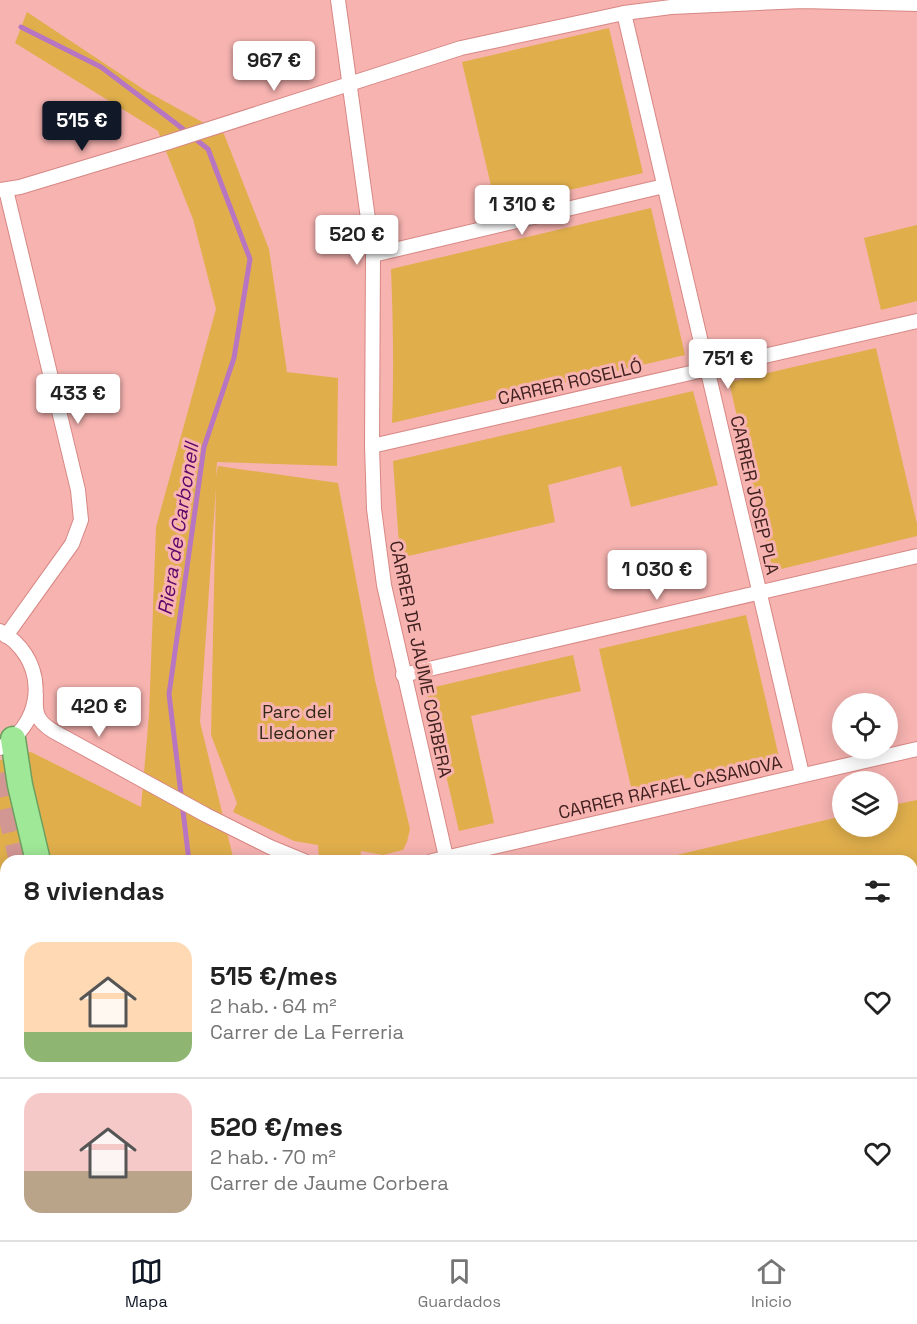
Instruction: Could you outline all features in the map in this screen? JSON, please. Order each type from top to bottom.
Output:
[{"type":"highway","points":[[10,741],[37,855]]},
{"type":"street","name":"CARRER DE JAUME CORBERA","points":[[339,0],[373,255],[374,509],[384,585],[404,675],[438,855]]},
{"type":"street","points":[[289,855],[206,814],[54,731],[46,726],[38,716],[34,675],[27,657],[15,641],[3,634],[72,544],[81,520],[78,490],[3,190],[20,187],[170,142],[460,48],[624,13],[671,7],[802,2],[917,4]]},
{"type":"street","name":"CARRER JOSEP PLA","points":[[624,13],[802,774]]},
{"type":"street","points":[[373,255],[664,186]]},
{"type":"street","name":"CARRER ROSELLÓ","points":[[372,446],[917,321]]},
{"type":"street","points":[[404,675],[917,556]]},
{"type":"street","points":[[10,741],[23,730],[32,714],[36,695]]},
{"type":"street","points":[[10,741],[27,730],[40,727],[54,731]]},
{"type":"street","name":"CARRER RAFAEL CASANOVA","points":[[456,855],[917,748]]},
{"type":"green space","name":"Parc del Lledoner","points":[[27,12],[146,91],[224,134],[269,249],[287,372],[338,378],[337,466],[217,462],[216,477],[218,466],[338,483],[375,680],[410,829],[403,850],[383,855],[361,851],[361,855],[319,855],[318,845],[294,841],[233,812],[237,803],[211,735],[216,488],[200,722],[233,855],[0,855],[0,760],[31,752],[141,807],[149,715],[156,527],[216,309],[193,219],[158,131],[15,43]]},
{"type":"green space","points":[[609,28],[643,173],[496,207],[462,62]]},
{"type":"green space","points":[[651,208],[685,355],[392,423],[391,269]]},
{"type":"green space","points":[[917,225],[917,301],[881,310],[864,238]]},
{"type":"green space","points":[[876,348],[917,524],[917,536],[773,571],[729,382]]},
{"type":"green space","points":[[693,391],[718,485],[631,507],[621,466],[548,485],[555,522],[400,558],[393,461]]},
{"type":"green space","points":[[746,615],[779,757],[632,791],[599,649]]},
{"type":"green space","points":[[573,655],[581,691],[471,716],[494,823],[459,831],[426,689]]},
{"type":"green space","points":[[917,800],[917,855],[677,855],[832,819],[832,837],[898,837],[898,804]]},
{"type":"waterway","name":"Riera de Carbonell","points":[[21,27],[101,67],[208,149],[250,259],[234,358],[204,447],[169,694],[188,855]]},
{"type":"tunnel","points":[[0,773],[20,855]]}]
